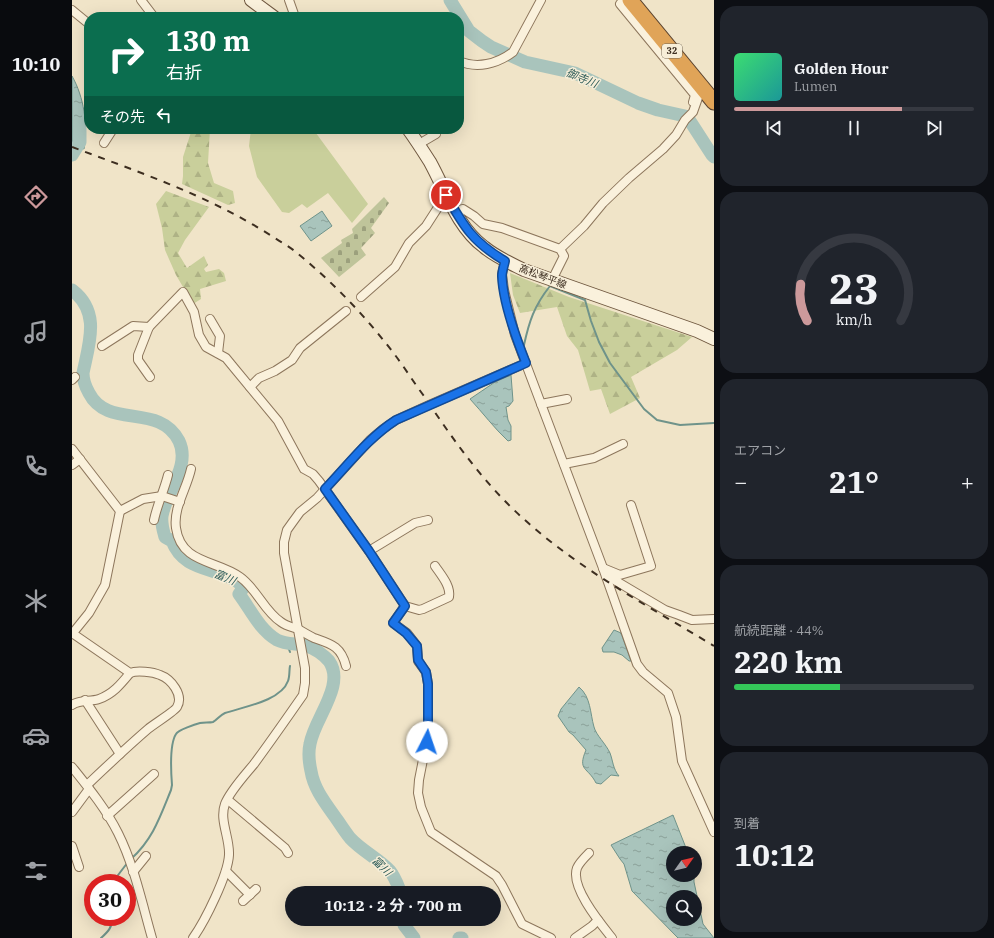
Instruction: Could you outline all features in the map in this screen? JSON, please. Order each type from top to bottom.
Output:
[{"type":"highway","name":"32","points":[[630,0],[711,93]]},
{"type":"highway","name":"32","points":[[643,0],[711,93]]},
{"type":"main road","points":[[251,0],[267,12]]},
{"type":"main road","name":"高松琴平線","points":[[412,134],[419,144],[455,211],[474,238],[483,247],[505,261],[552,280],[697,331],[714,339]]},
{"type":"street","points":[[141,0],[150,12]]},
{"type":"street","points":[[288,0],[294,12]]},
{"type":"street","points":[[464,63],[481,66],[497,62],[510,55],[540,0]]},
{"type":"street","points":[[623,0],[620,4],[695,95],[689,116]]},
{"type":"street","points":[[72,10],[84,20]]},
{"type":"street","points":[[560,249],[584,226],[613,193],[663,149],[676,135],[689,116],[699,95],[711,93]]},
{"type":"street","points":[[104,143],[110,134]]},
{"type":"street","points":[[419,144],[436,134]]},
{"type":"street","points":[[361,297],[395,267],[409,243],[426,226],[446,195]]},
{"type":"street","points":[[455,211],[463,209],[483,224],[502,228],[560,249],[564,256],[552,280]]},
{"type":"street","points":[[505,261],[502,274],[504,290],[515,335],[605,572],[637,664],[643,672],[668,693],[676,717],[682,761],[714,832]]},
{"type":"street","points":[[150,377],[138,360],[138,355],[149,327],[183,292],[194,312],[199,335],[206,347],[226,358],[278,422],[304,469],[313,474],[325,489],[369,551],[405,606],[419,610],[449,597],[450,593],[448,587],[435,566]]},
{"type":"street","points":[[250,387],[259,378],[275,371],[292,360],[300,348],[346,311]]},
{"type":"street","points":[[210,319],[220,336],[218,353]]},
{"type":"street","points":[[102,346],[133,326],[149,327]]},
{"type":"street","points":[[193,938],[202,925],[226,871],[229,856],[228,840],[224,820],[225,804],[303,695],[305,676],[303,658],[284,553],[284,542],[287,530],[300,512],[325,489],[370,440],[383,429],[396,420],[526,363]]},
{"type":"street","points":[[542,404],[567,399]]},
{"type":"street","points":[[564,464],[594,458],[623,444]]},
{"type":"street","points":[[72,449],[120,511],[105,585],[89,613],[72,633],[130,673]]},
{"type":"street","points":[[72,465],[80,459]]},
{"type":"street","points":[[191,469],[189,481],[179,502],[176,518],[176,528],[179,539],[185,549],[200,560],[229,570],[241,577],[280,622],[334,646],[344,657],[346,666]]},
{"type":"street","points":[[154,520],[156,509],[163,497],[168,475]]},
{"type":"street","points":[[120,511],[143,499],[163,497],[179,502]]},
{"type":"street","points":[[605,572],[620,575],[651,566],[631,505]]},
{"type":"street","points":[[369,551],[415,523],[428,520]]},
{"type":"street","points":[[605,572],[611,578],[665,610],[692,620],[714,619]]},
{"type":"street","points":[[405,606],[393,623],[406,633],[417,646],[418,660],[426,672],[428,684],[428,734],[418,793],[421,807],[431,832],[496,876],[522,924],[551,938]]},
{"type":"street","points":[[72,705],[80,701],[98,699],[109,694],[119,687],[130,673],[134,671],[159,674],[166,678],[177,691],[179,701],[177,708],[148,729],[120,754],[88,787],[72,812]]},
{"type":"street","points":[[85,700],[120,754]]},
{"type":"street","points":[[72,767],[88,787],[118,832],[130,864],[152,938]]},
{"type":"street","points":[[107,816],[154,774]]},
{"type":"street","points":[[228,800],[285,848],[288,853]]},
{"type":"street","points":[[72,846],[79,867]]},
{"type":"street","points":[[589,853],[577,867],[576,877],[578,888],[598,920],[612,938]]},
{"type":"street","points":[[130,864],[146,856]]},
{"type":"street","points":[[226,871],[253,892],[243,901]]},
{"type":"street","points":[[575,938],[598,920]]},
{"type":"green space","points":[[190,134],[210,134],[208,163],[214,183],[233,191],[235,203],[228,205],[182,184],[183,157]]},
{"type":"green space","points":[[250,134],[317,134],[368,204],[352,223],[328,193],[307,208],[302,204],[289,213],[282,212],[257,177],[249,146]]},
{"type":"green space","points":[[166,191],[209,207],[185,240],[178,253],[187,268],[204,256],[208,265],[204,269],[206,272],[219,269],[224,273],[226,281],[200,289],[201,299],[193,304],[176,275],[165,250],[162,228],[156,204]]},
{"type":"green space","points":[[384,197],[389,203],[371,228],[375,233],[361,248],[366,255],[339,277],[321,258],[342,243],[341,240],[353,233],[352,229]]},
{"type":"green space","points":[[510,273],[569,297],[692,337],[677,350],[631,377],[640,398],[610,414],[601,389],[590,391],[578,350],[567,336],[557,307],[520,313],[513,295]]},
{"type":"water","points":[[72,76],[80,93],[84,111],[84,134],[86,134],[84,149],[72,144]]},
{"type":"water","points":[[322,211],[332,226],[311,241],[300,226]]},
{"type":"water","points":[[511,375],[513,401],[506,407],[508,420],[511,426],[511,440],[508,441],[470,399],[495,382]]},
{"type":"water","points":[[614,630],[621,633],[631,661],[614,652],[603,652],[602,648]]},
{"type":"water","points":[[579,687],[588,700],[595,730],[610,753],[614,768],[619,776],[611,775],[601,784],[596,783],[583,765],[586,750],[569,732],[558,716],[561,709]]},
{"type":"water","points":[[673,815],[685,846],[666,846],[666,882],[694,882],[696,890],[666,890],[666,926],[632,891],[624,864],[611,845]]},
{"type":"water","points":[[702,919],[703,924],[714,938],[678,938],[666,926],[702,926]]},
{"type":"waterway","name":"御寺川","points":[[450,0],[457,12]]},
{"type":"waterway","name":"御寺川","points":[[464,23],[469,31],[491,47],[525,62],[575,73],[638,103],[658,110],[685,116],[714,157]]},
{"type":"waterway","name":"富川","points":[[72,155],[80,142],[80,129]]},
{"type":"waterway","name":"御寺川","points":[[710,152],[714,148]]},
{"type":"waterway","points":[[524,345],[533,314],[540,300],[550,286],[585,300],[599,342],[610,363],[644,409],[657,420],[680,425],[714,423]]},
{"type":"waterway","name":"富川","points":[[72,290],[87,308],[90,318],[90,339],[83,373],[84,383],[89,393],[98,404],[108,411],[147,418],[159,422],[170,429],[179,441],[182,450],[180,469],[164,507],[162,516],[165,537],[172,541],[178,552],[194,565],[225,575],[244,587],[239,594],[260,625],[271,636],[281,642],[310,647],[319,652],[329,661],[333,670],[334,681],[332,691],[313,734],[309,751],[310,768],[315,785],[348,836],[390,871],[398,886]]},
{"type":"waterway","name":"富川","points":[[287,644],[290,652]]},
{"type":"waterway","points":[[131,859],[145,844],[155,827],[171,790],[171,752],[177,732],[202,723],[213,722],[225,713],[251,706],[278,694],[288,681],[290,666]]},
{"type":"waterway","points":[[119,874],[128,862]]},
{"type":"waterway","points":[[101,938],[111,926]]},
{"type":"waterway","name":"富川","points":[[405,926],[414,938]]},
{"type":"railway","points":[[72,147],[173,186],[223,208],[294,250],[337,289],[373,328],[399,360],[471,462],[503,499],[526,521],[551,542],[603,579],[714,646]]},
{"type":"route","points":[[427,742],[428,684],[426,672],[418,660],[417,646],[406,633],[393,623],[405,606],[369,551],[325,489],[370,440],[396,420],[526,363],[515,335],[504,290],[502,274],[505,261],[483,247],[474,238],[467,230],[446,195]]}]
